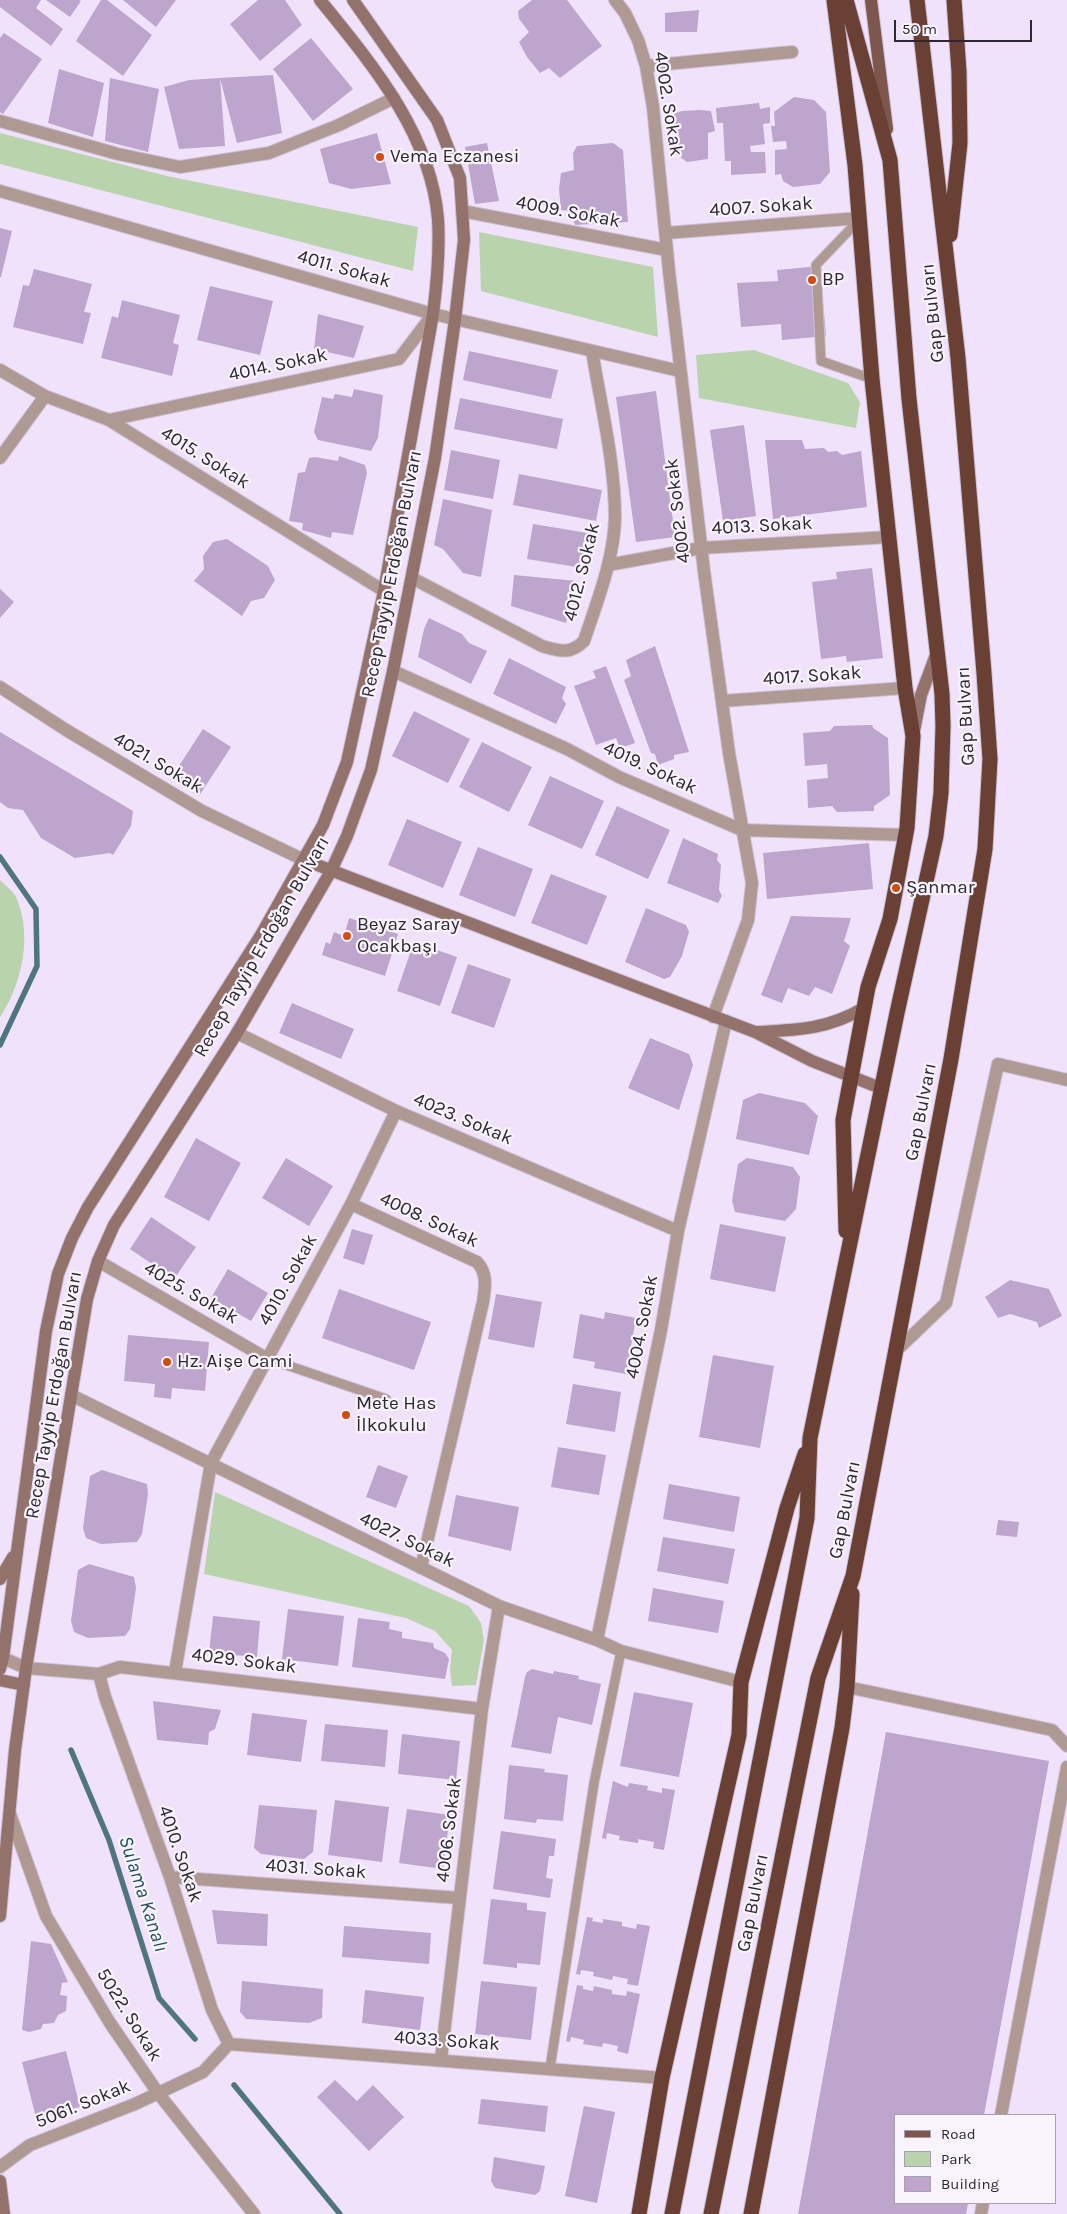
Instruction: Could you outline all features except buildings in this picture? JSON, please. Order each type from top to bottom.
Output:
[{"type":"highway","points":[[834,0],[860,218],[872,379],[905,688],[913,736],[906,835],[890,919],[868,987],[843,1120],[847,1257]]},
{"type":"highway","name":"Gap Bulvarı","points":[[672,2214],[807,1518],[810,1438],[883,1089],[897,1013],[936,836],[941,794],[943,726],[937,652],[910,408],[890,160],[846,0]]},
{"type":"highway","name":"Gap Bulvarı","points":[[711,2214],[818,1678],[853,1576],[951,1059],[982,868],[990,759],[958,358],[917,0]]},
{"type":"highway","points":[[947,264],[960,143],[959,72],[954,0]]},
{"type":"highway","points":[[638,2214],[662,2078],[739,1735],[742,1682],[787,1508],[810,1438]]},
{"type":"highway","points":[[751,2214],[847,1687],[853,1576]]},
{"type":"main road","name":"Recep Tayyip Erdoğan Bulvarı","points":[[1,1661],[46,1331],[58,1274],[72,1238],[88,1207],[261,935],[323,825],[347,762],[384,591],[433,314],[438,273],[438,218],[430,174],[404,112],[320,0]]},
{"type":"main road","name":"Recep Tayyip Erdoğan Bulvarı","points":[[0,1916],[26,1668],[87,1299],[98,1261],[114,1226],[237,1033],[331,871],[347,836],[371,770],[393,671],[435,458],[456,320],[464,240],[460,178],[437,120],[353,0]]},
{"type":"main road","points":[[872,0],[890,160]]},
{"type":"main road","points":[[913,736],[921,695],[937,652]]},
{"type":"main road","points":[[304,860],[712,1017],[756,1032],[812,1061],[883,1089]]},
{"type":"main road","points":[[756,1032],[805,1030],[825,1026],[864,1008]]},
{"type":"main road","points":[[0,1579],[16,1550]]},
{"type":"main road","points":[[0,1680],[24,1685]]},
{"type":"main road","points":[[0,2181],[4,2214]]},
{"type":"street","name":"4002. Sokak","points":[[615,0],[625,13],[638,40],[646,66],[701,548],[722,701],[752,883],[748,920],[712,1017]]},
{"type":"street","points":[[646,66],[792,52]]},
{"type":"street","points":[[0,121],[118,154],[180,167],[269,153],[339,125],[394,98]]},
{"type":"street","name":"4011. Sokak","points":[[0,191],[433,314],[680,371]]},
{"type":"street","name":"4009. Sokak","points":[[462,211],[667,250]]},
{"type":"street","name":"4007. Sokak","points":[[666,233],[860,218]]},
{"type":"street","name":"4014. Sokak","points":[[110,420],[399,359],[433,314]]},
{"type":"street","name":"4012. Sokak","points":[[412,578],[542,646],[565,652],[576,649],[584,641],[608,565],[615,520],[612,467],[592,351]]},
{"type":"street","name":"4015. Sokak","points":[[0,370],[46,396],[110,420],[384,591]]},
{"type":"street","points":[[0,458],[46,396]]},
{"type":"street","name":"4013. Sokak","points":[[608,565],[701,548],[889,537]]},
{"type":"street","name":"4019. Sokak","points":[[393,671],[567,749],[619,777],[742,830],[799,830],[906,835]]},
{"type":"street","name":"4021. Sokak","points":[[0,687],[66,730],[202,812],[304,860]]},
{"type":"street","name":"4017. Sokak","points":[[722,701],[905,688]]},
{"type":"street","name":"4004. Sokak","points":[[597,1640],[661,1330],[678,1231],[726,1022]]},
{"type":"street","name":"4023. Sokak","points":[[237,1033],[396,1111],[678,1231]]},
{"type":"street","points":[[896,1351],[946,1303],[998,1064],[1067,1080]]},
{"type":"street","name":"4010. Sokak","points":[[175,1672],[211,1462],[351,1204],[396,1111]]},
{"type":"street","name":"4008. Sokak","points":[[351,1204],[477,1262],[484,1270],[486,1284],[483,1302],[421,1568]]},
{"type":"street","name":"4025. Sokak","points":[[98,1261],[266,1358]]},
{"type":"street","name":"4027. Sokak","points":[[71,1395],[211,1462],[499,1606],[597,1640],[621,1651],[742,1682]]},
{"type":"street","name":"4006. Sokak","points":[[441,2059],[482,1709],[499,1606]]},
{"type":"street","name":"4029. Sokak","points":[[1,1661],[26,1668],[99,1674],[120,1667],[175,1672],[482,1709]]},
{"type":"street","name":"4010. Sokak","points":[[99,1674],[105,1697],[170,1877],[212,2010],[229,2044]]},
{"type":"street","points":[[847,1687],[1052,1730],[1067,1746]]},
{"type":"street","points":[[1000,2114],[1067,1768]]},
{"type":"street","name":"5022. Sokak","points":[[10,1814],[46,1916],[110,2023],[158,2094],[254,2214]]},
{"type":"street","name":"4031. Sokak","points":[[170,1877],[459,1898]]},
{"type":"street","name":"4033. Sokak","points":[[229,2044],[441,2059],[662,2078]]},
{"type":"street","name":"5061. Sokak","points":[[0,2167],[30,2145],[158,2094],[203,2072],[229,2044]]},
{"type":"lane","points":[[860,218],[816,264],[821,362],[872,379]]},
{"type":"lane","points":[[266,1358],[386,1399]]},
{"type":"lane","points":[[550,2068],[594,1783],[621,1651]]},
{"type":"green space","points":[[0,133],[167,176],[418,227],[413,271],[0,164]]},
{"type":"green space","points":[[479,232],[653,267],[658,337],[481,291]]},
{"type":"green space","points":[[754,350],[848,383],[860,402],[856,428],[699,398],[696,355]]},
{"type":"green space","points":[[0,880],[16,897],[24,927],[24,943],[19,975],[8,1004],[0,1017]]},
{"type":"green space","points":[[215,1492],[469,1606],[481,1623],[484,1640],[476,1685],[452,1686],[450,1670],[452,1650],[435,1631],[406,1618],[204,1574]]},
{"type":"waterway","name":"Sulama Kanalı","points":[[0,857],[36,909],[37,966],[0,1045]]},
{"type":"waterway","name":"Sulama Kanalı","points":[[71,1750],[109,1840],[159,1998],[195,2039]]},
{"type":"waterway","name":"Sulama Kanalı","points":[[234,2085],[340,2214]]},
{"type":"place","name":"Vema Eczanesi","points":[[380,157]]},
{"type":"place","name":"BP","points":[[812,280]]},
{"type":"place","name":"Şanmar","points":[[896,888]]},
{"type":"place","name":"Beyaz Saray Ocakbaşı","points":[[347,936]]},
{"type":"place","name":"Hz. Aişe Cami","points":[[167,1362]]},
{"type":"place","name":"Mete Has İlkokulu","points":[[346,1415]]}]
